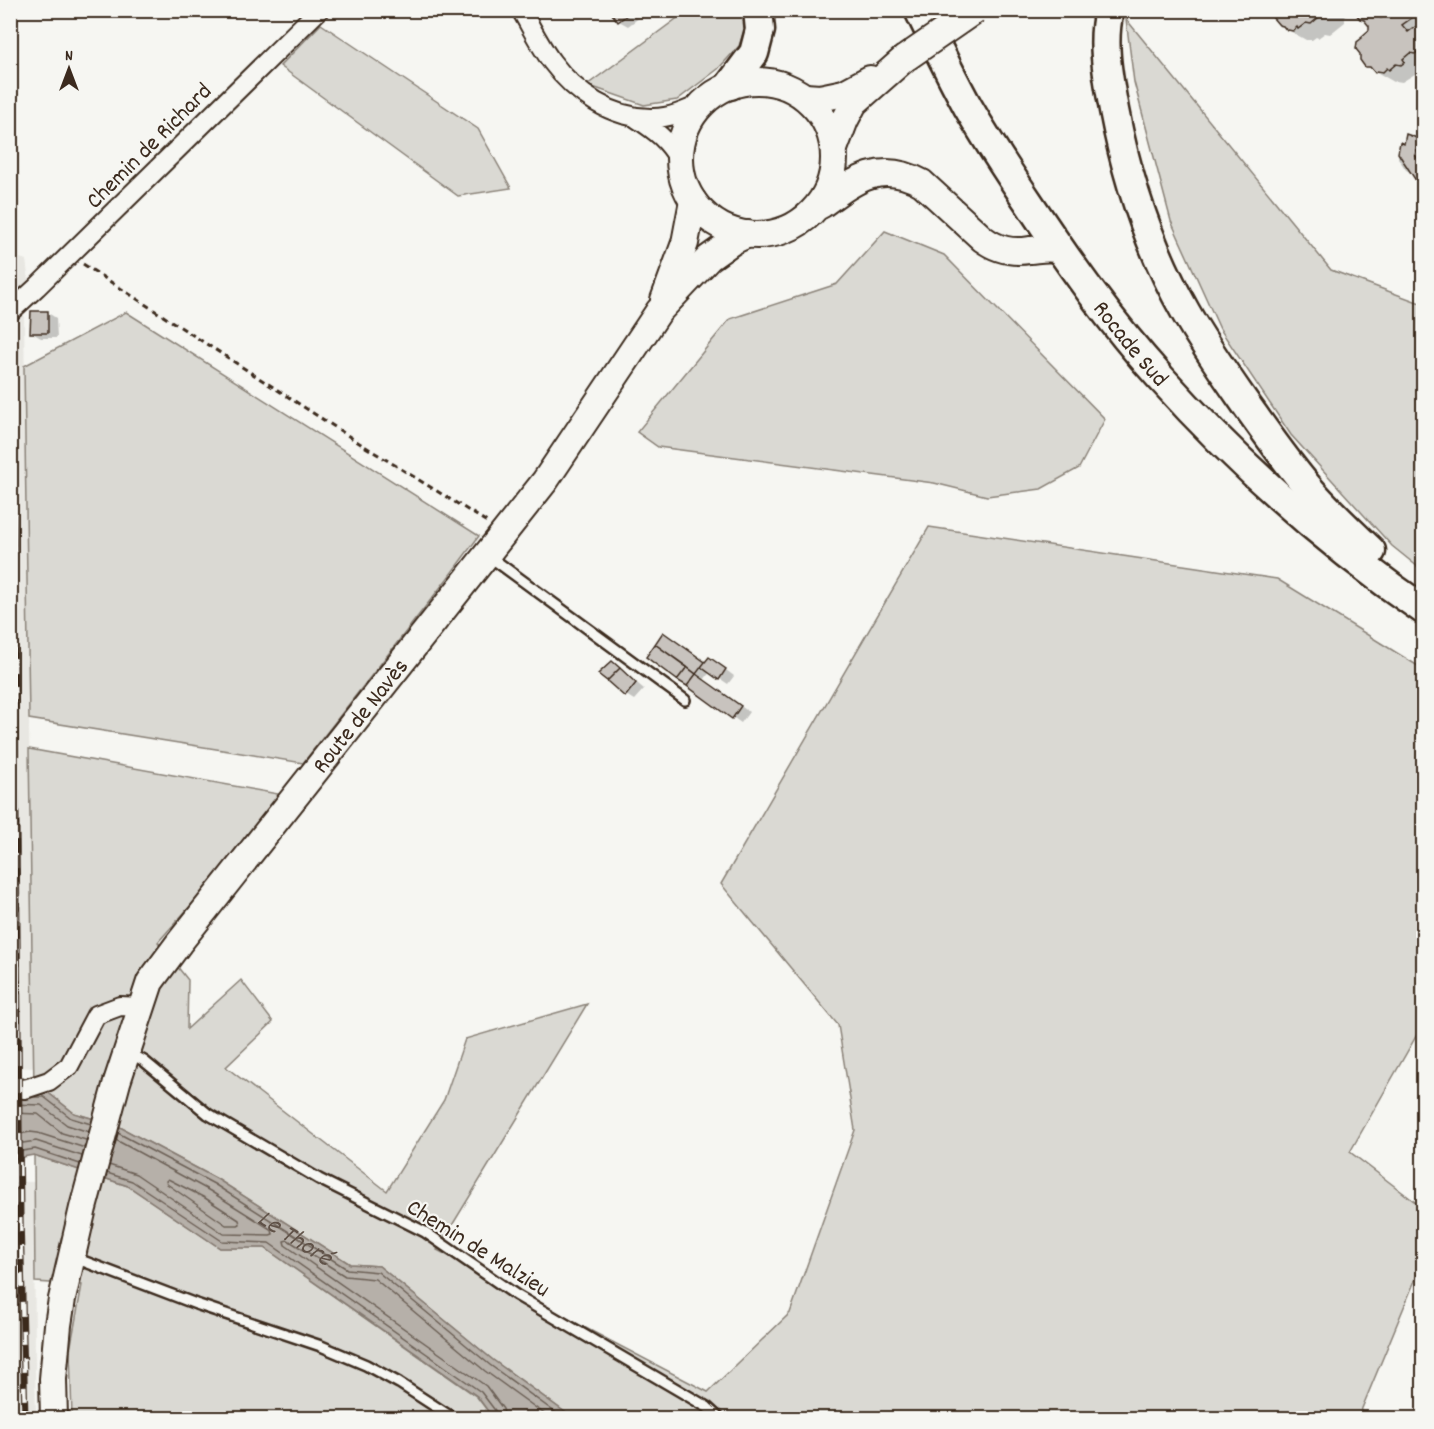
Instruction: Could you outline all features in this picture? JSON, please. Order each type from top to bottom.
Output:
[{"type":"main road","points":[[730,85],[754,53],[760,30],[758,10]]},
{"type":"main road","name":"Rocade Sud","points":[[919,10],[968,107],[989,142],[1060,250],[1105,311],[1152,368],[1224,443],[1292,508],[1424,610]]},
{"type":"main road","name":"Route de Navès","points":[[806,97],[820,98],[844,93],[905,58],[975,10]]},
{"type":"main road","points":[[1109,10],[1105,50],[1110,89],[1124,157],[1150,236],[1184,309],[1239,396],[1312,492],[1388,567],[1424,594]]},
{"type":"main road","name":"Route de Navès","points":[[834,149],[844,120],[854,103],[905,58]]},
{"type":"main road","name":"Route de Navès","points":[[750,81],[769,81],[789,87],[806,97],[820,112],[829,130],[834,149],[834,170],[827,190],[816,208],[802,221],[785,230],[767,234],[748,234],[727,229],[708,217],[693,201],[684,182],[680,161],[682,140],[689,121],[701,104],[730,85],[750,81]]},
{"type":"main road","points":[[816,208],[863,177],[888,172],[911,177],[922,183],[992,246],[1012,251],[1047,248],[1060,250]]},
{"type":"main road","name":"Route de Navès","points":[[659,311],[685,243],[693,201]]},
{"type":"main road","name":"Route de Navès","points":[[54,1419],[53,1379],[62,1299],[83,1208],[117,1082],[150,982],[545,481],[659,311],[709,258],[733,241],[748,234]]},
{"type":"street","name":"Chemin de Richard","points":[[10,312],[319,10]]},
{"type":"street","points":[[520,10],[552,61],[572,85],[609,109],[635,117],[653,118],[668,117],[701,104]]},
{"type":"street","points":[[635,117],[672,146],[680,161]]},
{"type":"street","points":[[10,1088],[25,1089],[49,1081],[69,1066],[96,1015],[120,1006],[142,1007]]},
{"type":"lane","points":[[487,554],[685,699]]},
{"type":"lane","name":"Chemin de Malzieu","points":[[128,1052],[144,1061],[208,1114],[319,1179],[425,1232],[516,1295],[698,1401],[719,1419]]},
{"type":"lane","points":[[72,1257],[357,1361],[399,1383],[453,1419]]},
{"type":"path","points":[[70,255],[355,440],[504,533]]},
{"type":"shaded area","points":[[18,10],[20,258],[26,260],[29,283],[11,301],[10,11]]},
{"type":"shaded area","points":[[687,11],[743,11],[745,28],[739,46],[718,69],[677,100],[644,105],[587,85]]},
{"type":"shaded area","points":[[1126,19],[1331,270],[1423,304],[1423,571],[1392,546],[1291,435],[1220,329],[1171,221],[1134,82]]},
{"type":"shaded area","points":[[321,24],[478,129],[511,188],[458,196],[280,66]]},
{"type":"shaded area","points":[[885,231],[944,255],[1105,419],[1079,468],[1041,489],[987,496],[934,483],[658,447],[637,432],[730,319],[837,284]]},
{"type":"shaded area","points":[[24,309],[34,1068],[10,1067],[10,321]]},
{"type":"shaded area","points":[[126,312],[479,536],[303,763],[29,719],[24,366]]},
{"type":"shaded area","points":[[929,527],[1277,579],[1423,669],[1423,1024],[1350,1152],[1423,1208],[1423,1261],[1358,1418],[573,1418],[493,1360],[379,1266],[350,1264],[217,1179],[118,1126],[74,1113],[46,1091],[34,1091],[29,749],[289,796],[158,942],[188,980],[187,1029],[241,980],[273,1022],[226,1067],[387,1191],[444,1100],[465,1039],[587,1004],[437,1250],[708,1392],[790,1313],[855,1130],[838,1025],[721,884]]},
{"type":"shaded area","points":[[34,1155],[128,1186],[220,1248],[265,1248],[477,1397],[493,1418],[72,1418],[70,1350],[82,1285],[35,1282]]},
{"type":"shaded area","points":[[10,1182],[34,1182],[36,1418],[12,1418],[10,1398]]},
{"type":"water","name":"Le Thoré","points":[[11,1090],[46,1091],[74,1113],[118,1126],[217,1179],[350,1264],[379,1266],[493,1360],[573,1418],[493,1418],[477,1396],[265,1248],[220,1248],[128,1186],[34,1155],[11,1159]]},
{"type":"building","points":[[609,10],[633,10],[618,22]]},
{"type":"building","points":[[1272,10],[1327,10],[1311,24],[1306,23],[1298,29],[1297,27],[1293,31],[1287,31],[1272,17]]},
{"type":"building","points":[[1353,10],[1375,10],[1381,18],[1385,15],[1390,17],[1397,10],[1408,10],[1413,17],[1402,25],[1408,32],[1415,27],[1424,28],[1422,48],[1415,54],[1410,53],[1403,59],[1405,62],[1401,65],[1396,64],[1389,70],[1387,68],[1383,72],[1375,73],[1370,67],[1365,67],[1356,49],[1357,42],[1369,30],[1369,26]]},
{"type":"building","points":[[1406,134],[1420,139],[1415,155],[1424,165],[1424,193],[1398,153],[1400,142],[1404,144]]},
{"type":"building","points":[[31,311],[48,311],[48,333],[30,333]]},
{"type":"building","points":[[663,632],[705,662],[696,674],[655,644]]},
{"type":"building","points":[[655,644],[687,667],[677,680],[646,657]]},
{"type":"building","points":[[709,657],[726,669],[719,680],[701,667]]},
{"type":"building","points":[[612,661],[620,668],[607,681],[598,674]]},
{"type":"building","points":[[687,667],[696,674],[687,686],[677,680]]},
{"type":"building","points":[[620,668],[636,683],[625,697],[607,681]]},
{"type":"building","points":[[696,674],[741,706],[732,719],[687,686]]},
{"type":"railway","points":[[10,266],[20,1215],[25,1418]]}]
